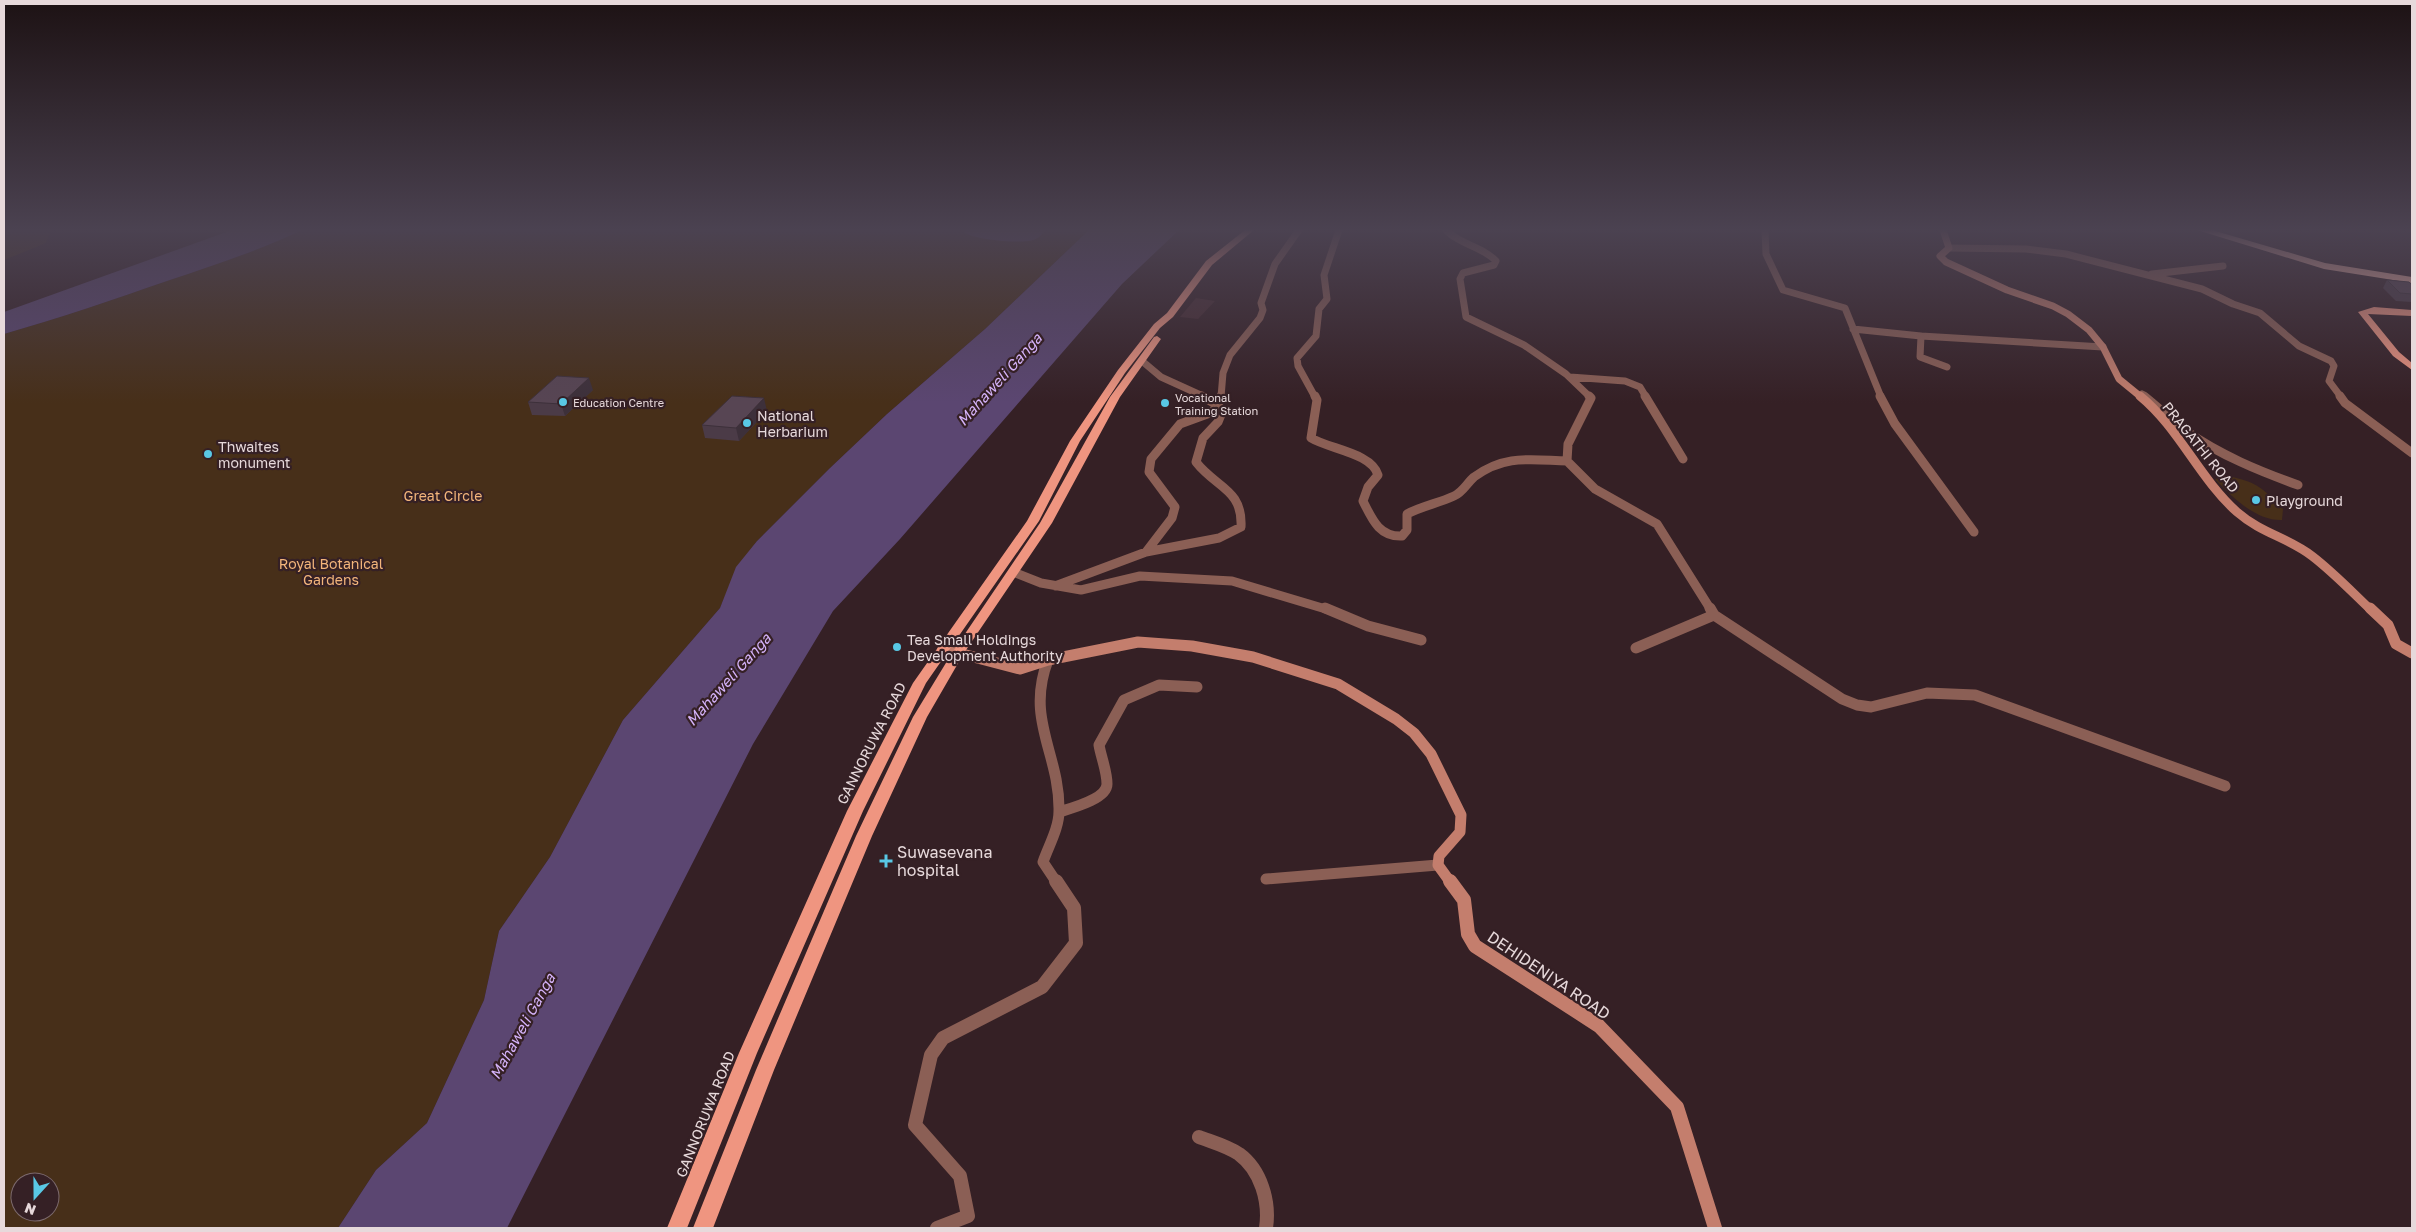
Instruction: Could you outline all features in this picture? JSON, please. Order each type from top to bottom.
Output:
[{"type":"main road","name":"GANNORUWA ROAD","points":[[678,1228],[748,1053],[855,811],[904,713],[950,651],[1013,572],[1043,529],[1075,441],[1099,403],[1157,326],[1170,315],[1191,287]]},
{"type":"main road","points":[[2412,313],[2374,310],[2362,312],[2396,354],[2412,366]]},
{"type":"main road","name":"GANNORUWA ROAD","points":[[703,1228],[765,1070],[864,836],[950,651],[1033,521],[1054,495],[1098,425],[1163,332],[1170,315]]},
{"type":"street","points":[[1146,552],[1172,518],[1175,507],[1149,472],[1151,459],[1180,424],[1210,413],[1218,406],[1223,391],[1223,373],[1230,355],[1260,318],[1263,310],[1261,303],[1267,287]]},
{"type":"street","points":[[1322,287],[1327,299],[1320,308],[1316,336],[1297,358],[1298,366],[1317,400],[1311,438],[1321,444],[1357,456],[1376,468],[1378,475],[1368,487],[1363,501],[1380,532],[1390,537],[1402,536],[1407,530],[1407,514],[1461,492],[1474,478],[1493,466],[1510,459],[1567,460],[1595,489],[1657,524],[1714,615],[1842,699],[1857,705],[1871,707],[1928,694],[1975,695],[2225,786]]},
{"type":"street","points":[[1461,287],[1466,317],[1478,326],[1511,337],[1570,377],[1590,394],[1591,398],[1568,444],[1567,460]]},
{"type":"street","points":[[1782,287],[1783,290],[1845,308],[1880,395],[1896,424],[1974,532]]},
{"type":"street","name":"PRAGATHI ROAD","points":[[2001,287],[2068,314],[2089,330],[2103,347],[2119,379],[2144,400],[2183,442],[2207,477],[2236,511],[2259,529],[2311,555],[2388,625],[2396,644],[2412,653]]},
{"type":"street","points":[[2196,287],[2233,304],[2260,313],[2299,346],[2331,361],[2334,366],[2329,381],[2345,403],[2412,453]]},
{"type":"street","points":[[1853,329],[1920,336],[2103,347]]},
{"type":"street","points":[[1920,336],[1920,357],[1947,367]]},
{"type":"street","points":[[1055,586],[1146,552],[1219,538],[1241,527],[1242,520],[1233,492],[1202,472],[1196,462],[1203,438],[1222,412],[1218,406],[1197,393],[1159,378],[1142,360]]},
{"type":"street","points":[[2117,375],[2159,406],[2171,419],[2213,448],[2258,472],[2298,485]]},
{"type":"street","points":[[1570,377],[1625,381],[1640,387],[1683,459]]},
{"type":"street","points":[[1013,572],[1041,583],[1080,590],[1140,576],[1232,581],[1315,604],[1368,626],[1421,640]]},
{"type":"street","points":[[1636,648],[1714,615]]},
{"type":"street","points":[[950,651],[1020,669],[1048,660],[1138,642],[1192,646],[1253,656],[1338,684],[1414,733],[1431,754],[1461,815],[1460,832],[1439,856],[1438,865],[1266,879]]},
{"type":"street","points":[[937,1228],[968,1216],[960,1176],[915,1125],[931,1055],[943,1038],[1042,987],[1076,943],[1074,908],[1043,862],[1059,812],[1058,780],[1040,721],[1042,672],[1048,660]]},
{"type":"street","points":[[1059,812],[1080,806],[1103,794],[1107,786],[1099,745],[1124,700],[1159,685],[1196,687]]},
{"type":"street","name":"DEHIDENIYA ROAD","points":[[1438,865],[1464,900],[1468,934],[1475,946],[1598,1026],[1677,1107],[1715,1228]]},
{"type":"street","points":[[1199,1137],[1240,1154],[1263,1183],[1268,1221],[1266,1228]]},
{"type":"shaded area","points":[[1196,298],[1215,301],[1198,319],[1180,317]]},
{"type":"green space","name":"Royal Botanical Gardens","points":[[149,287],[1029,287],[985,329],[887,414],[757,541],[737,567],[720,608],[623,720],[550,857],[499,931],[484,1000],[427,1123],[376,1170],[338,1228],[4,1228],[4,334]]},
{"type":"green space","name":"Playground","points":[[2228,476],[2247,481],[2264,491],[2283,509],[2282,520],[2263,517],[2245,507],[2215,479]]},
{"type":"water","points":[[72,287],[148,287],[4,334],[4,312]]},
{"type":"water","name":"Mahaweli Ganga","points":[[1029,287],[1119,287],[900,539],[833,611],[753,744],[507,1228],[338,1228],[376,1170],[427,1123],[484,1000],[499,931],[550,857],[623,720],[720,608],[736,567],[757,541],[887,414],[985,329]]},
{"type":"building","points":[[2394,287],[2412,287],[2412,294],[2400,293]]},
{"type":"building","points":[[557,376],[589,378],[561,404],[528,402]]},
{"type":"building","points":[[732,396],[764,398],[736,428],[702,425]]},
{"type":"place","name":"Education Centre","points":[[563,402]]},
{"type":"place","name":"Vocational Training Station","points":[[1165,403]]},
{"type":"place","name":"National Herbarium","points":[[747,423]]},
{"type":"place","name":"Thwaites monument","points":[[208,454]]},
{"type":"place","name":"Playground","points":[[2256,500]]},
{"type":"place","name":"Tea Small Holdings Development Authority","points":[[897,647]]},
{"type":"place","name":"Suwasevana hospital","points":[[886,861]]},
{"type":"park label","name":"Great Circle","points":[[443,495]]}]
